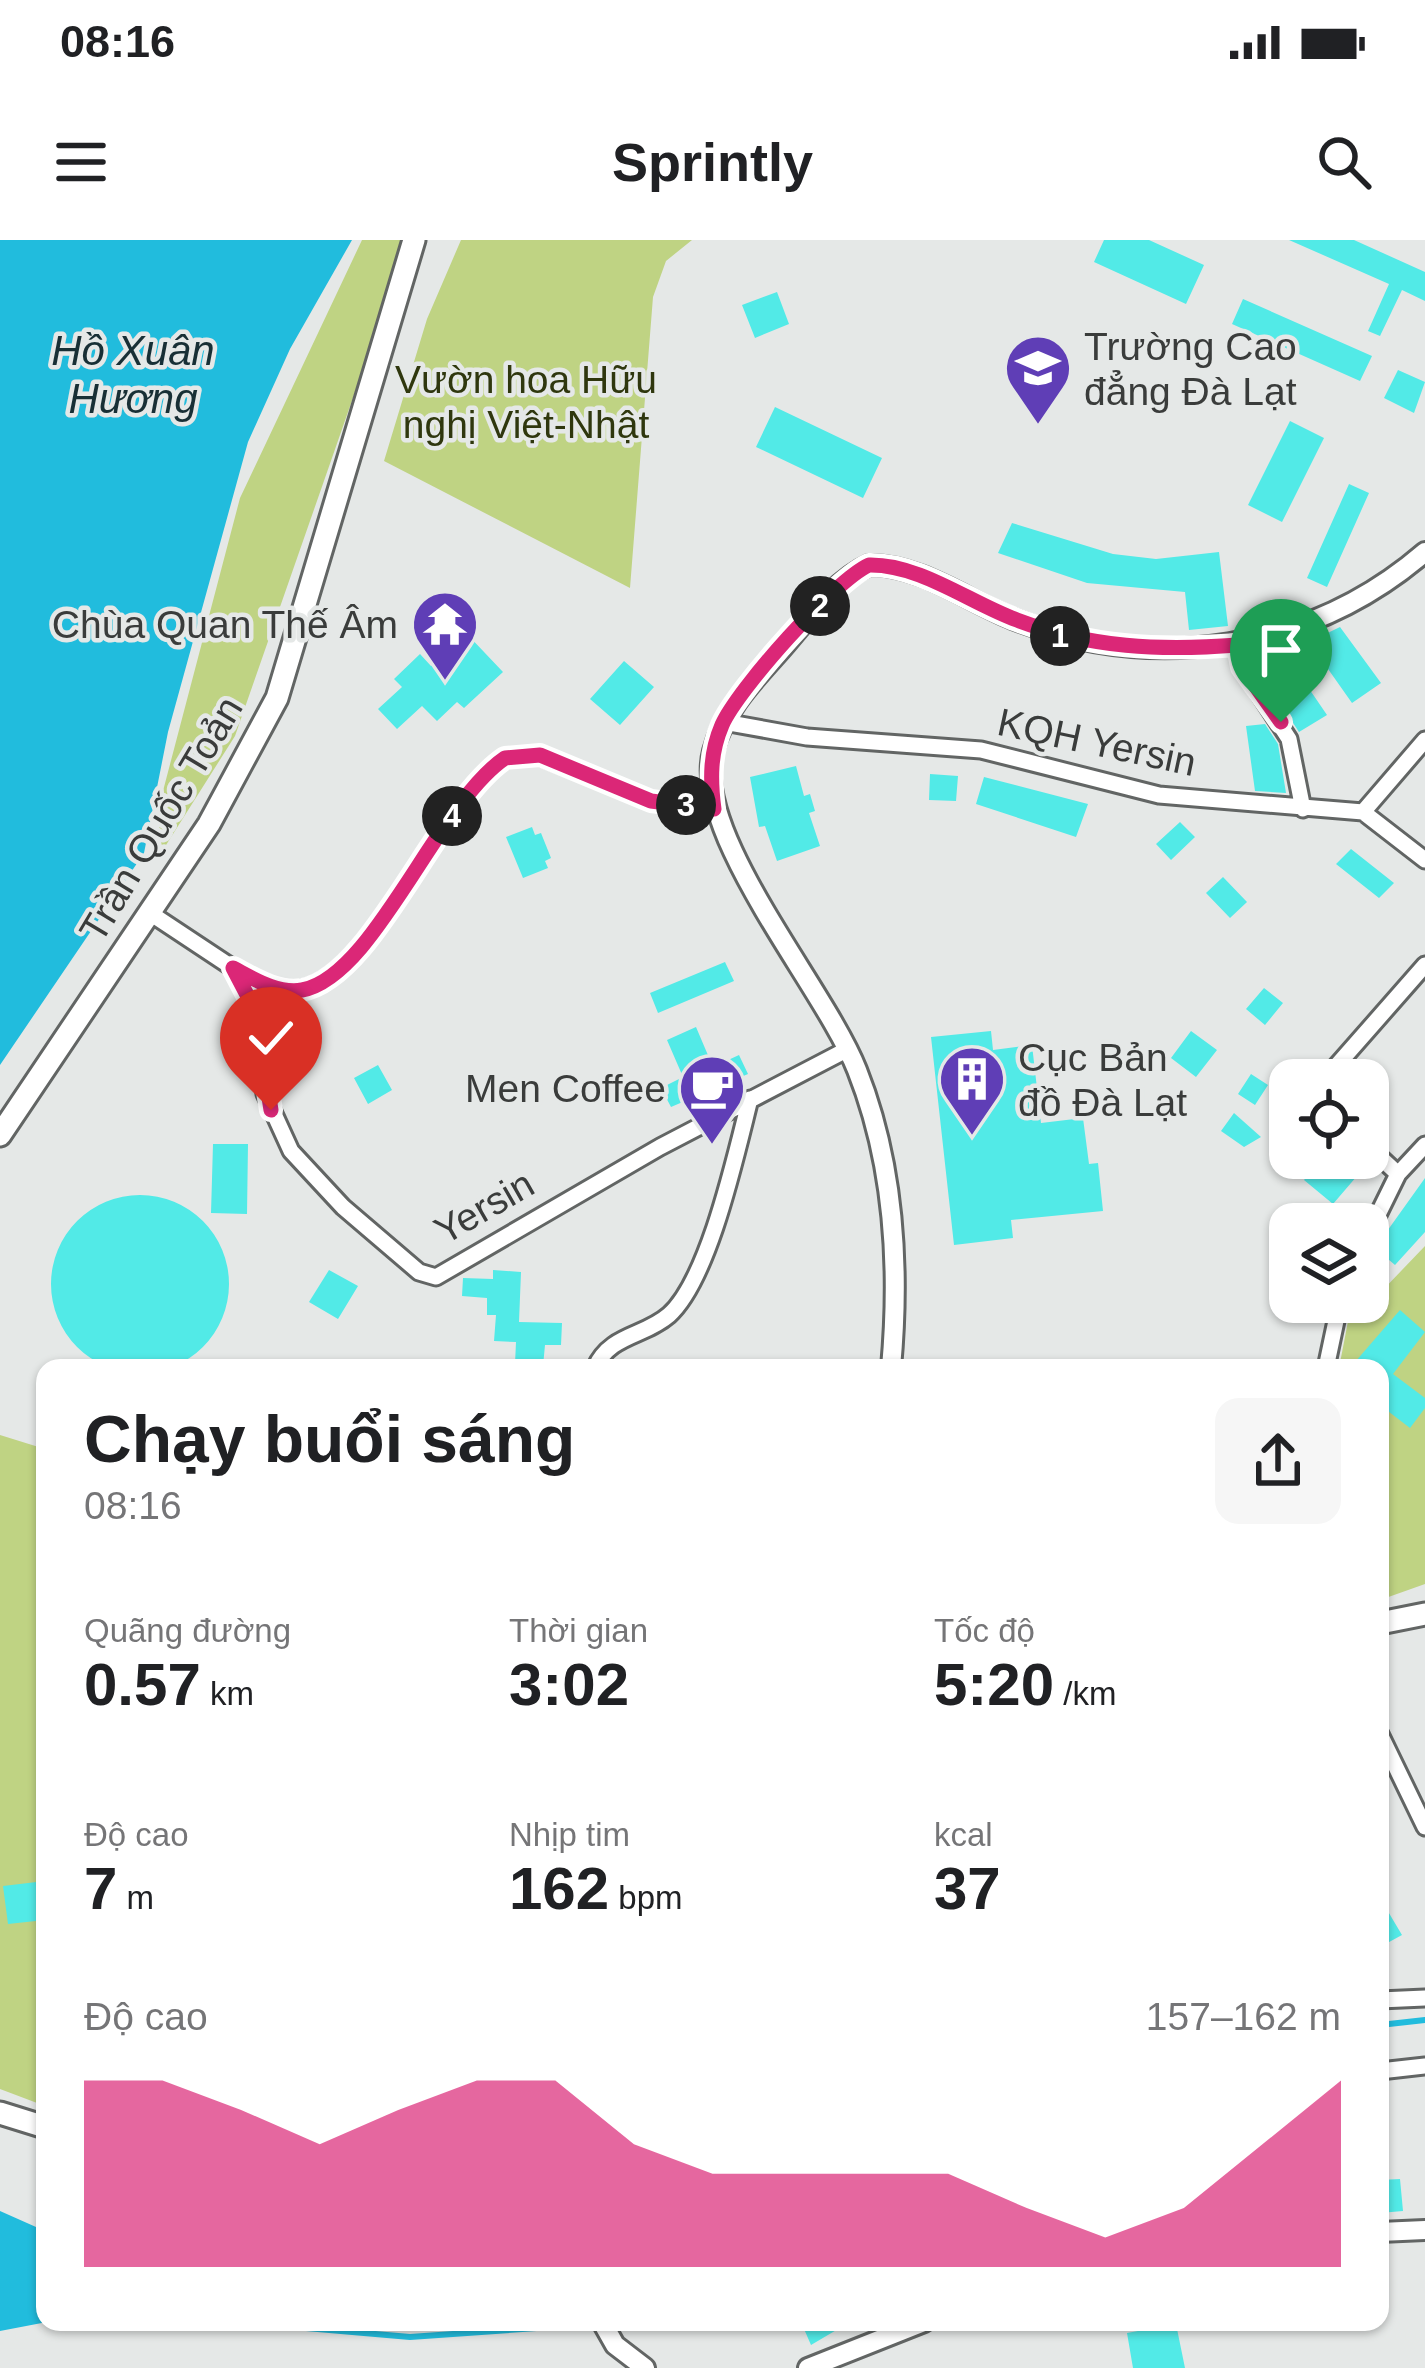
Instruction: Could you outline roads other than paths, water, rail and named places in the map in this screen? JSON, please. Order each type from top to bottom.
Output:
[{"type":"main road","name":"Trần Quốc Toản","points":[[0,1135],[234,784],[277,698],[414,240]]},
{"type":"main road","points":[[1389,1621],[1425,1614]]},
{"type":"main road","points":[[0,2114],[36,2124]]},
{"type":"street","points":[[891,1359],[893,1241],[874,1118],[848,1049],[714,809],[712,755],[724,722],[836,587],[869,565],[904,569],[1060,636],[1131,649],[1238,645],[1371,592],[1425,552]]},
{"type":"street","points":[[1238,645],[1242,667],[1289,740],[1303,808]]},
{"type":"street","name":"KQH Yersin","points":[[724,722],[807,737],[981,750],[1159,795],[1363,812]]},
{"type":"street","points":[[1425,740],[1363,812],[1425,860]]},
{"type":"street","points":[[150,913],[233,968],[279,990],[313,986],[342,970],[454,812],[505,758],[540,755],[651,801],[714,809]]},
{"type":"street","points":[[1342,1059],[1425,965]]},
{"type":"street","name":"Yersin","points":[[233,968],[248,989],[265,1094],[306,1171],[419,1272],[436,1277],[848,1049]]},
{"type":"street","points":[[602,1359],[613,1344],[668,1316],[687,1291],[726,1193],[750,1100]]},
{"type":"street","points":[[1384,1203],[1398,1174],[1425,1144]]},
{"type":"street","points":[[1389,1166],[1398,1174]]},
{"type":"street","points":[[1328,1359],[1336,1323]]},
{"type":"street","points":[[1389,1753],[1425,1827]]},
{"type":"street","points":[[1389,2000],[1425,1998]]},
{"type":"street","points":[[1389,2070],[1425,2066]]},
{"type":"street","points":[[1389,2232],[1425,2230]]},
{"type":"street","points":[[607,2331],[615,2345],[645,2368]]},
{"type":"street","points":[[808,2368],[901,2331]]},
{"type":"water","name":"Hồ Xuân Hương","points":[[0,240],[352,240],[290,349],[248,442],[168,732],[144,853],[0,1065]]},
{"type":"water","points":[[0,2211],[36,2227],[36,2324],[0,2331]]},
{"type":"waterway","points":[[1389,2024],[1425,2020]]},
{"type":"waterway","points":[[341,2331],[410,2337],[495,2331]]},
{"type":"place","name":"Trường Cao đẳng Đà Lạt","points":[[1038,427]]},
{"type":"place","name":"Chùa Quan Thế Âm","points":[[445,683]]},
{"type":"place","name":"Cục Bản đồ Đà Lạt","points":[[972,1138]]},
{"type":"place","name":"Men Coffee","points":[[712,1147]]},
{"type":"park label","name":"Vườn hoa Hữu nghị Việt-Nhật","points":[[526,402]]}]
